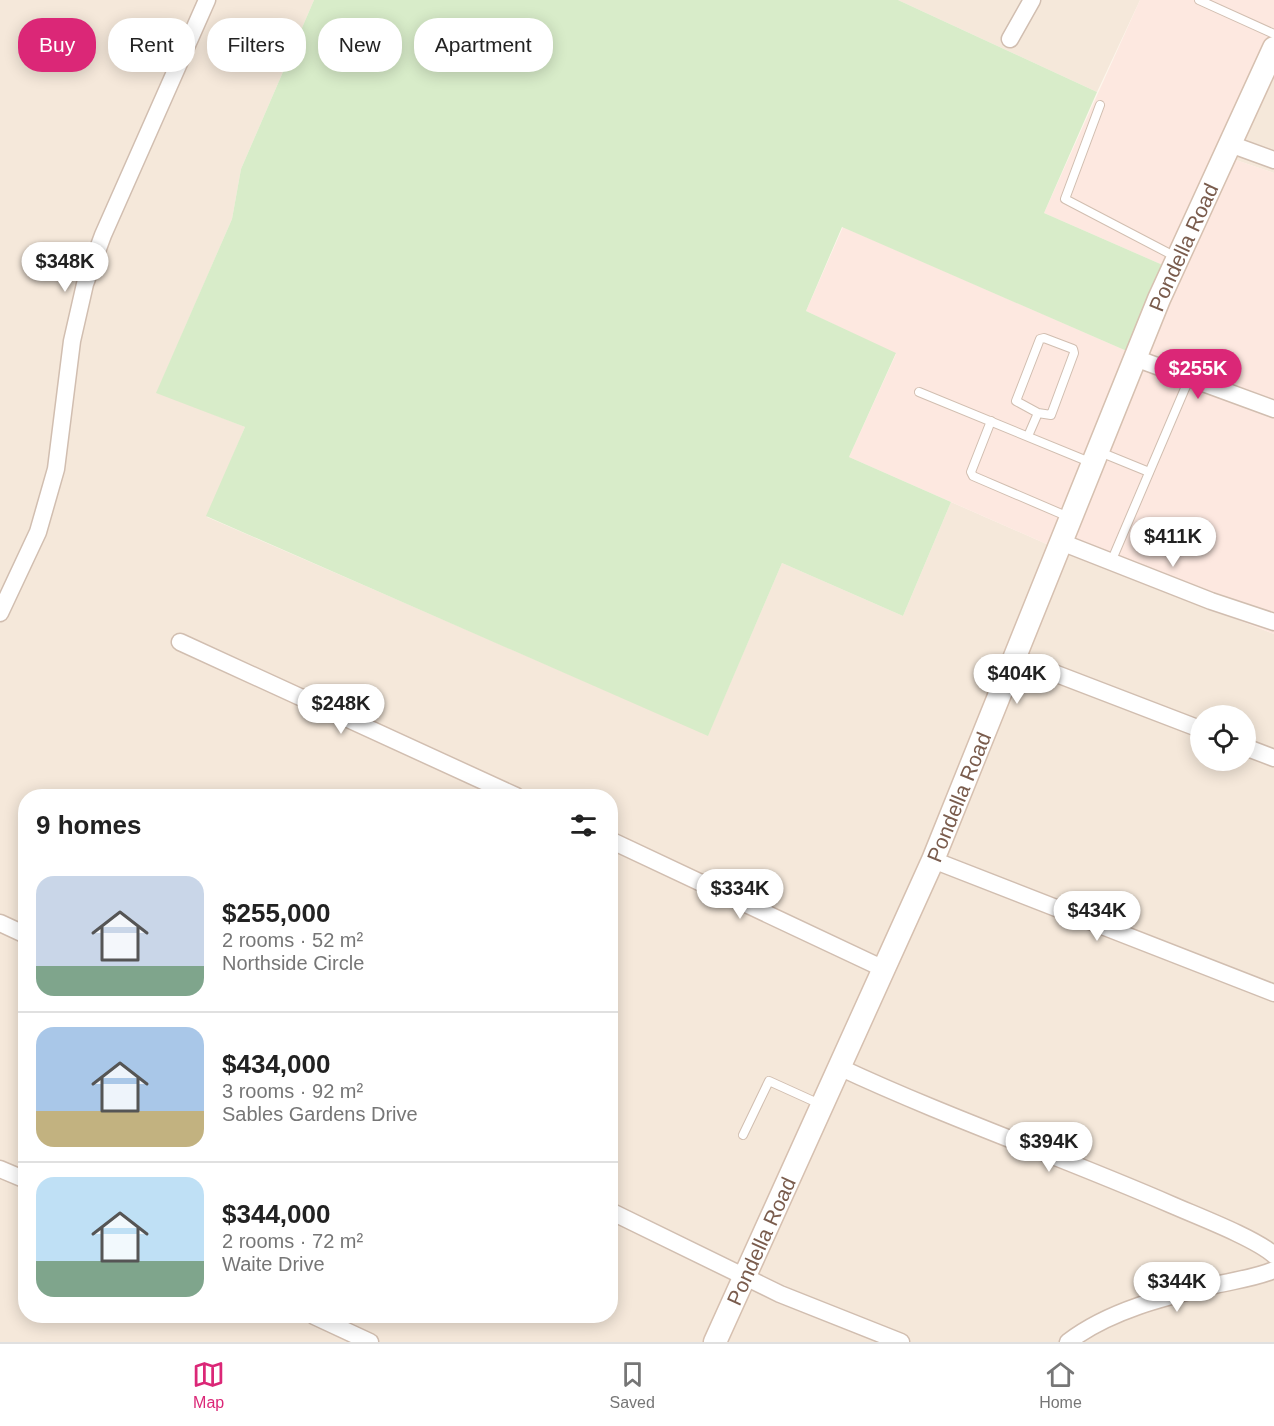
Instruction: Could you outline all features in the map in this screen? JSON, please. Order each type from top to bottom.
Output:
[{"type":"main road","name":"Pondella Road","points":[[715,1342],[933,860],[1135,358],[1274,48]]},
{"type":"street","points":[[0,613],[38,532],[56,469],[72,341],[85,284],[103,235],[207,0]]},
{"type":"street","points":[[1010,39],[1032,0]]},
{"type":"street","points":[[1230,144],[1274,160]]},
{"type":"street","points":[[1135,358],[1274,409]]},
{"type":"street","points":[[1062,542],[1211,601],[1274,622]]},
{"type":"street","points":[[180,642],[501,789]]},
{"type":"street","points":[[1015,658],[1190,725]]},
{"type":"street","points":[[1256,751],[1274,758]]},
{"type":"street","points":[[618,844],[884,969]]},
{"type":"street","points":[[933,860],[1274,993]]},
{"type":"street","points":[[0,923],[18,931]]},
{"type":"street","points":[[839,1067],[919,1103],[1117,1181],[1202,1218],[1274,1255]]},
{"type":"street","points":[[0,1169],[18,1177]]},
{"type":"street","points":[[618,1215],[780,1294],[901,1342]]},
{"type":"street","points":[[1068,1342],[1119,1314],[1189,1292],[1257,1277],[1274,1269]]},
{"type":"street","points":[[329,1323],[370,1342]]},
{"type":"lane","points":[[1199,0],[1274,34]]},
{"type":"lane","points":[[1100,105],[1065,199],[1178,258]]},
{"type":"lane","points":[[1044,338],[1073,350],[1074,353],[1051,415],[1038,413],[1016,400],[1040,339],[1044,338]]},
{"type":"lane","points":[[1111,562],[1189,379]]},
{"type":"lane","points":[[919,392],[1028,436],[1149,472]]},
{"type":"lane","points":[[1028,436],[1038,413]]},
{"type":"lane","points":[[991,421],[971,472],[973,476],[1071,519]]},
{"type":"lane","points":[[744,1135],[769,1081],[822,1105]]},
{"type":"shaded area","points":[[0,0],[314,0],[306,19],[207,18],[207,72],[283,72],[241,169],[232,219],[157,392],[245,427],[207,517],[708,735],[782,563],[903,616],[951,502],[1051,546],[925,856],[706,1342],[0,1342]]},
{"type":"shaded area","points":[[898,0],[1140,0],[1097,92]]},
{"type":"shaded area","points":[[1140,0],[1274,0],[1274,28],[1165,266],[1044,213]]},
{"type":"shaded area","points":[[1274,69],[1274,173],[1233,159]]},
{"type":"shaded area","points":[[1233,159],[1274,173],[1274,634],[1067,552],[1167,302]]},
{"type":"shaded area","points":[[843,227],[1129,352],[1051,546],[849,457],[896,354],[806,311]]},
{"type":"shaded area","points":[[1067,552],[1274,634],[1274,1342],[725,1342]]},
{"type":"green space","points":[[314,0],[898,0],[1097,92],[1044,213],[1165,266],[1129,352],[842,227],[806,311],[896,353],[849,457],[951,502],[903,616],[782,563],[708,736],[206,516],[245,427],[156,393],[232,219],[241,169],[283,72],[306,72],[306,19]]}]
